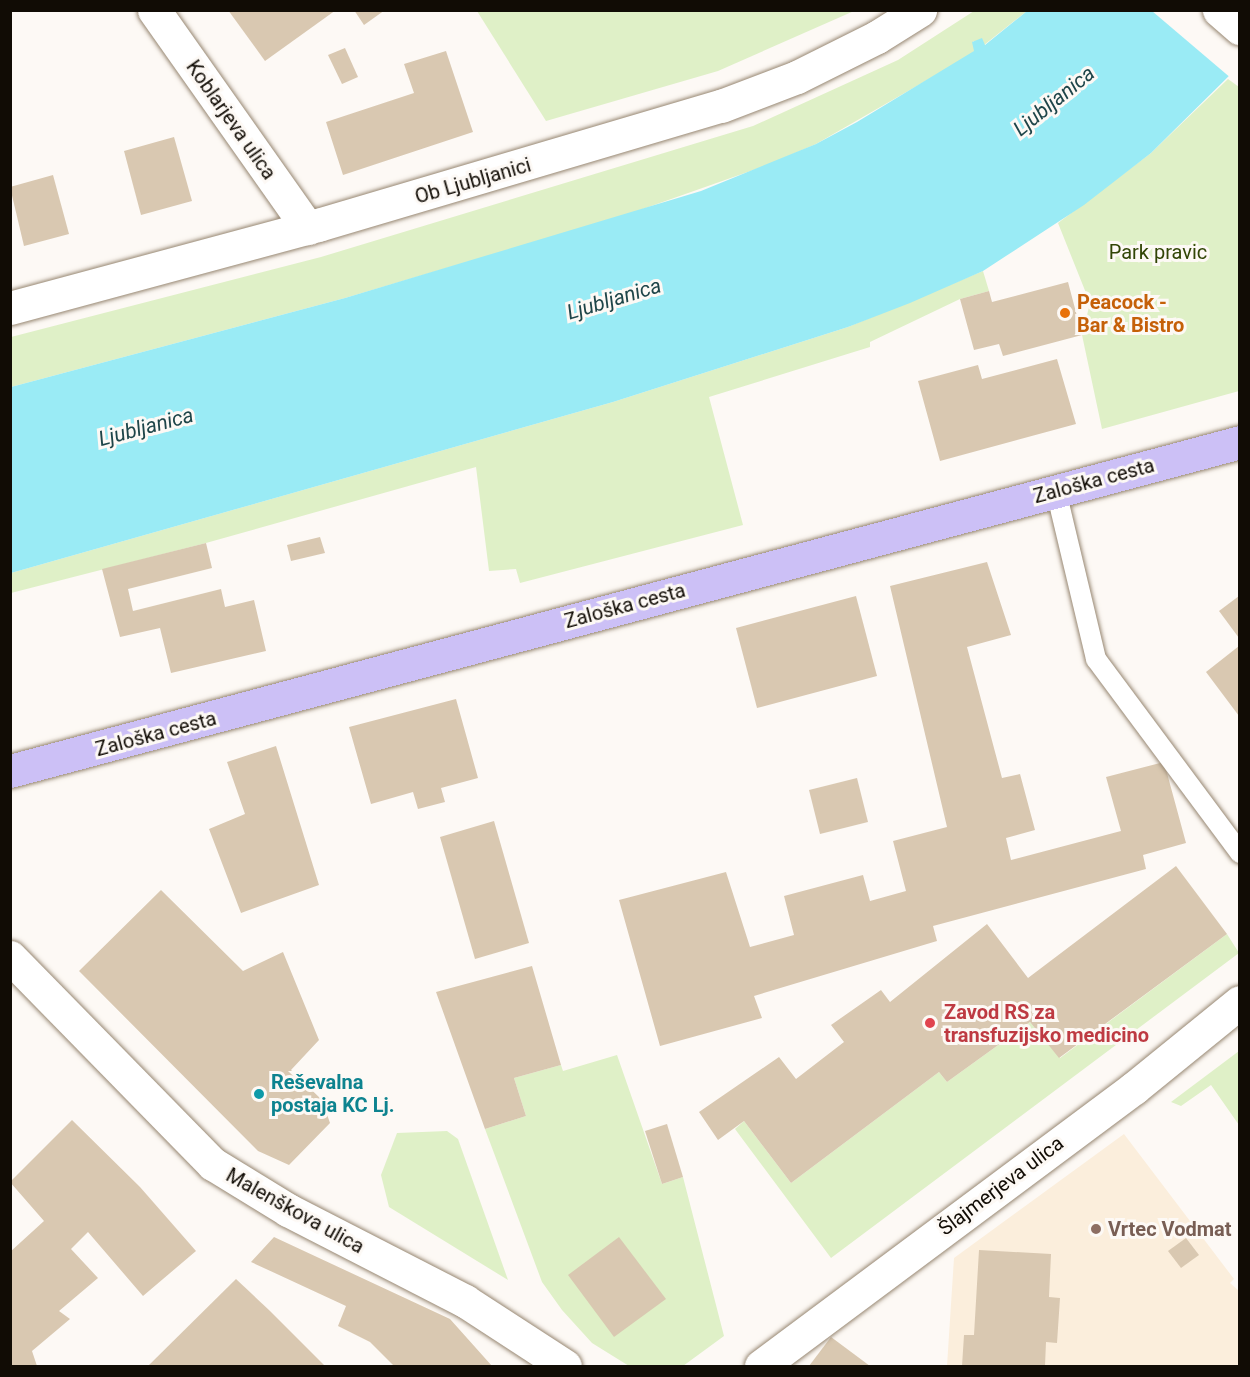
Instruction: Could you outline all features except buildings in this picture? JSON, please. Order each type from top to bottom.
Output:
[{"type":"main road","name":"Zaloška cesta","points":[[10,771],[1239,442]]},
{"type":"street","name":"Koblarjeva ulica","points":[[154,10],[308,228]]},
{"type":"street","name":"Ob Ljubljanici","points":[[10,308],[308,228],[721,106],[797,77],[877,37],[920,10]]},
{"type":"street","points":[[1219,10],[1239,28]]},
{"type":"street","name":"Malenškova ulica","points":[[10,957],[213,1164],[288,1210],[465,1301],[564,1366]]},
{"type":"street","name":"Šlajmerjeva ulica","points":[[761,1366],[1134,1088],[1239,1002]]},
{"type":"lane","points":[[1056,491],[1096,659],[1239,853]]},
{"type":"shaded area","name":"Vrtec Vodmat","points":[[1124,1134],[1234,1279],[1230,1283],[1239,1291],[1239,1366],[947,1366],[954,1258]]},
{"type":"green space","points":[[477,11],[854,11],[718,71],[546,121]]},
{"type":"green space","points":[[974,11],[1027,11],[984,45],[973,41],[975,51],[962,60],[816,144],[765,166],[623,216],[345,298],[11,387],[11,337],[321,257],[753,126],[898,60]]},
{"type":"green space","name":"Park pravic","points":[[1228,79],[1239,87],[1239,391],[1102,429],[1082,335],[1090,303],[1058,223],[1151,153]]},
{"type":"green space","points":[[983,271],[989,291],[960,299],[870,342],[870,347],[709,397],[743,525],[520,583],[516,569],[489,571],[476,467],[206,543],[11,593],[11,573],[613,402],[848,327]]},
{"type":"green space","points":[[1227,934],[1239,953],[831,1258],[735,1129],[744,1121],[791,1183],[939,1072],[947,1082],[1030,1022],[1060,1058]]},
{"type":"green space","points":[[1239,1051],[1239,1125],[1211,1085],[1181,1106],[1171,1102]]},
{"type":"green space","points":[[617,1055],[662,1184],[683,1177],[724,1336],[683,1366],[629,1366],[592,1343],[562,1310],[542,1282],[485,1129],[526,1116],[514,1078],[561,1065],[563,1071]]},
{"type":"green space","points":[[447,1131],[458,1139],[508,1280],[389,1207],[381,1175],[397,1133]]},
{"type":"water","name":"Ljubljanica","points":[[1027,11],[1239,11],[1239,66],[1151,153],[1084,205],[983,271],[910,303],[848,327],[613,402],[11,573],[11,387],[345,298],[701,191],[816,144],[857,122],[974,51],[972,42],[982,38],[985,45]]},
{"type":"pier","points":[[1152,11],[1239,11],[1240,70],[1232,79]]},
{"type":"place","name":"Peacock - Bar & Bistro","points":[[1065,313]]},
{"type":"place","name":"Zavod RS za transfuzijsko medicino","points":[[930,1023]]},
{"type":"place","name":"Reševalna postaja KC Lj.","points":[[259,1094]]},
{"type":"place","name":"Vrtec Vodmat","points":[[1096,1229]]}]
